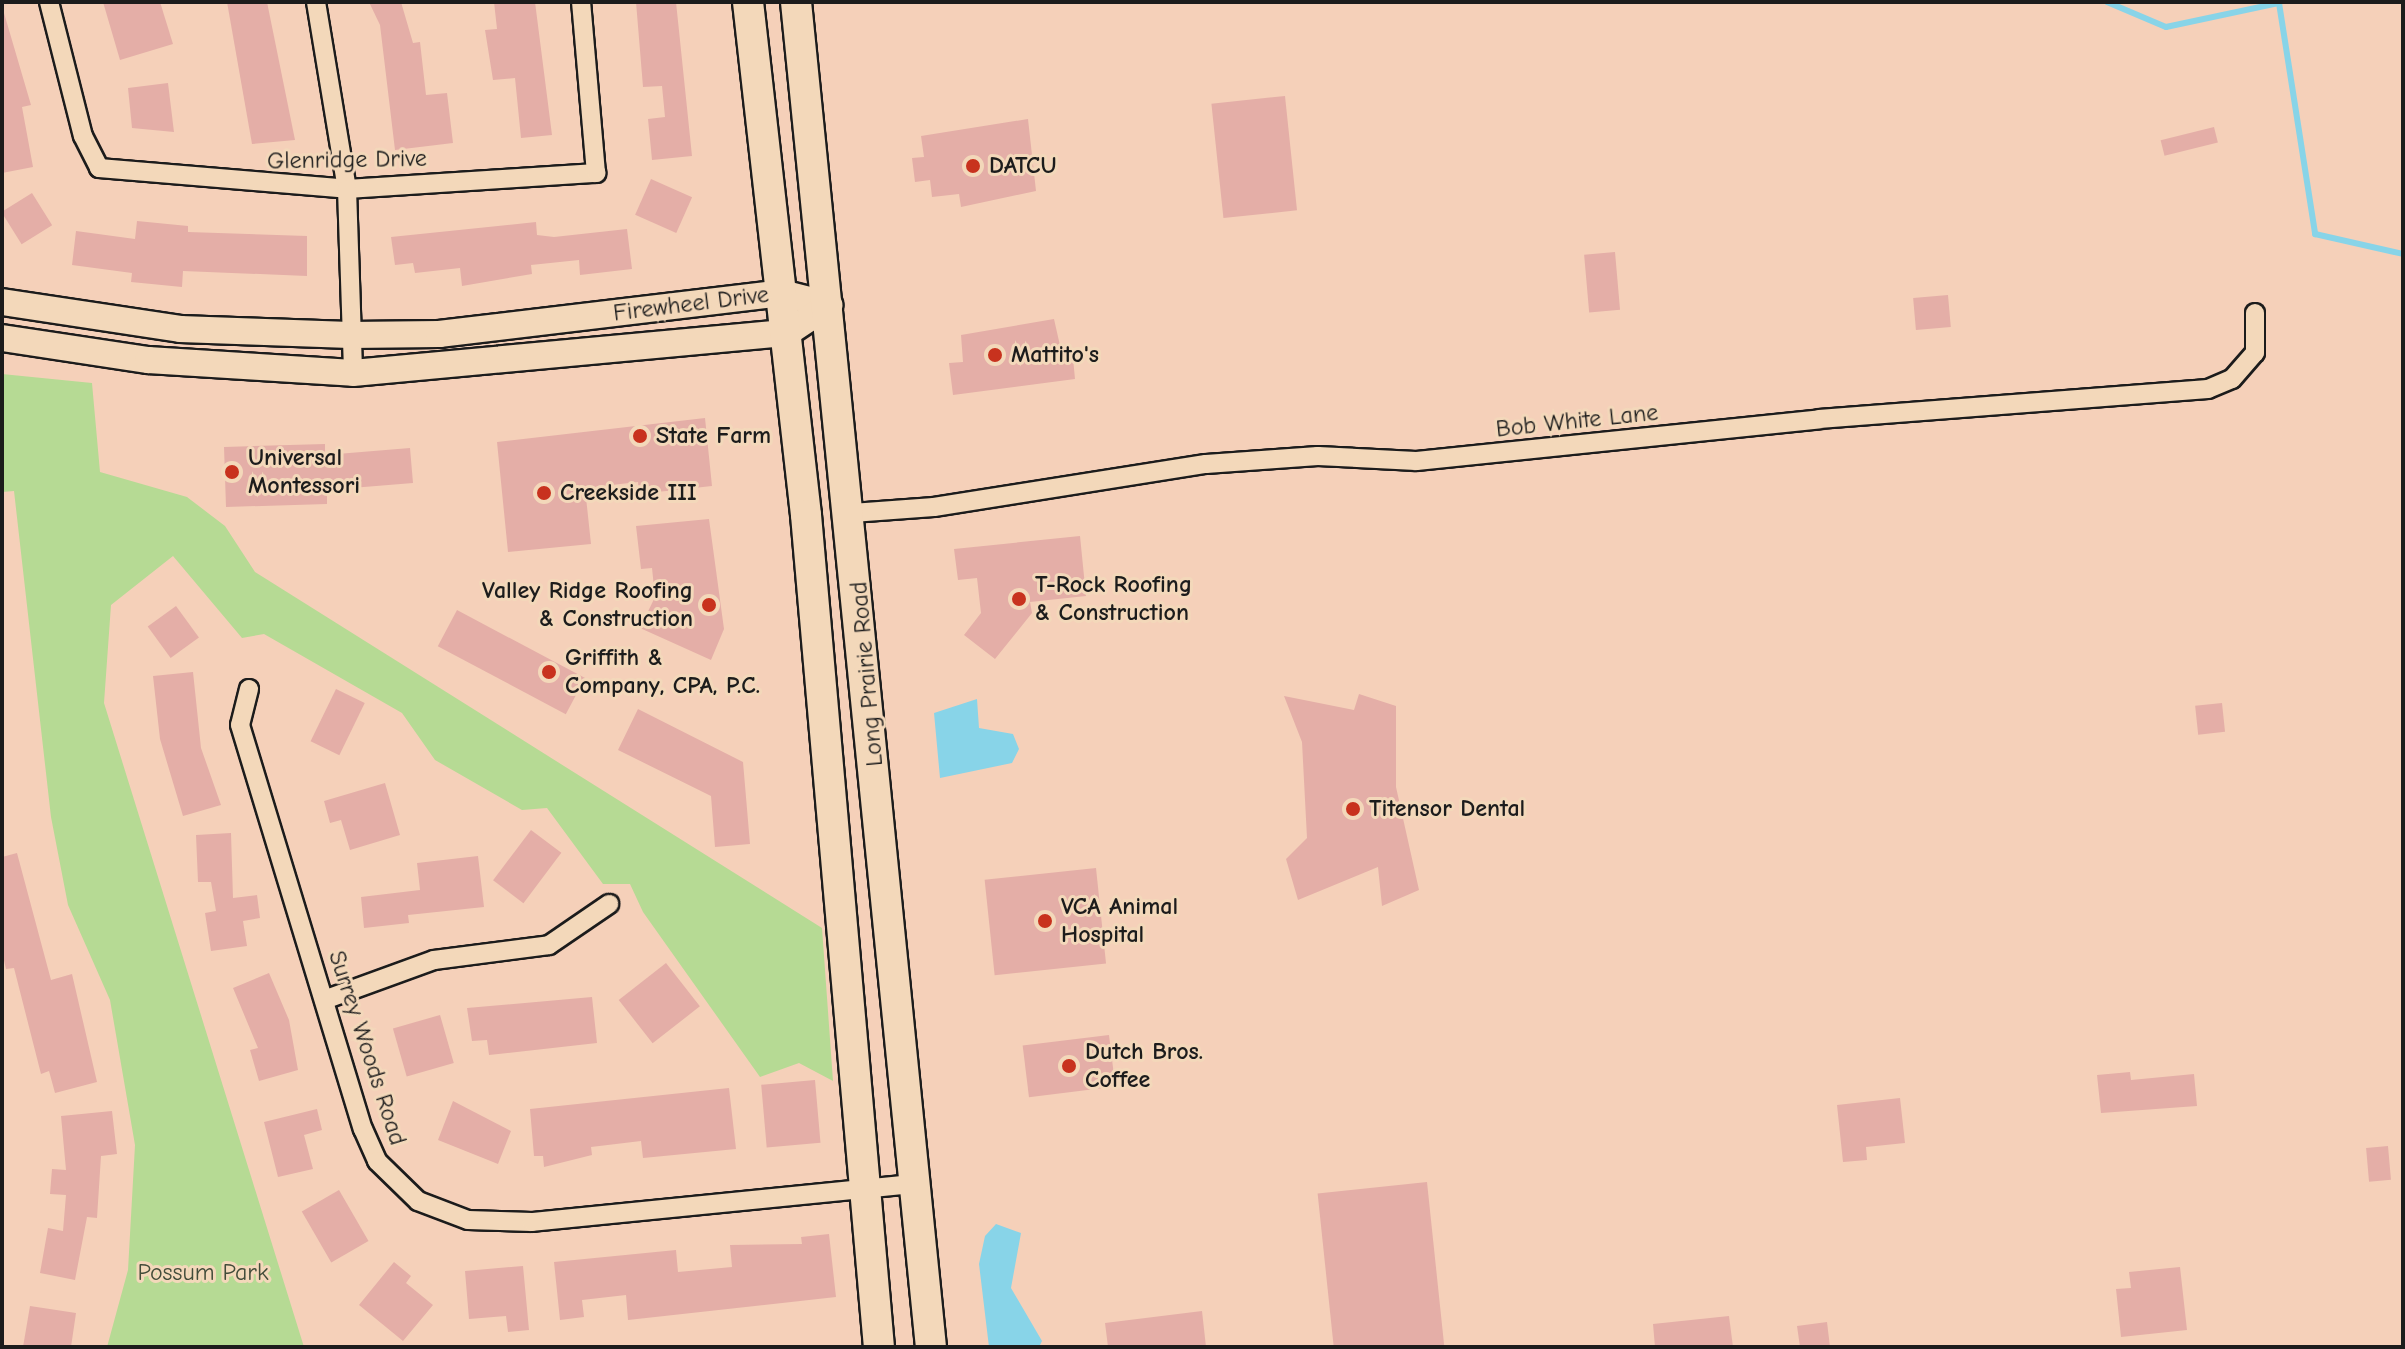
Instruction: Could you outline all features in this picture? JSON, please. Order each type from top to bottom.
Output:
[{"type":"main road","name":"Long Prairie Road","points":[[748,2],[787,333],[879,1347]]},
{"type":"main road","name":"Long Prairie Road","points":[[796,2],[852,513],[931,1347]]},
{"type":"street","name":"Glenridge Drive","points":[[49,2],[83,136],[99,168],[347,189],[596,173],[581,2]]},
{"type":"street","points":[[316,2],[347,189],[353,373]]},
{"type":"street","name":"Firewheel Drive","points":[[2,302],[180,329],[350,335],[439,334],[782,293],[829,305]]},
{"type":"street","name":"Firewheel Drive","points":[[2,338],[148,360],[353,373],[787,333],[829,305]]},
{"type":"street","name":"Bob White Lane","points":[[852,513],[1014,496],[1206,464],[1318,456],[1416,461],[1819,419],[2208,389],[2232,379],[2255,353],[2255,313]]},
{"type":"street","name":"Surrey Woods Road","points":[[249,689],[240,725],[377,1161],[418,1201],[468,1220],[532,1222],[916,1184]]},
{"type":"street","points":[[324,1000],[434,960],[549,945],[609,904]]},
{"type":"green space","name":"Possum Park","points":[[2,374],[92,383],[100,472],[187,497],[225,526],[255,572],[822,928],[833,1081],[799,1063],[760,1077],[643,912],[630,884],[603,884],[547,808],[522,810],[435,760],[402,713],[264,634],[242,638],[173,556],[111,605],[104,703],[304,1347],[107,1347],[128,1270],[135,1145],[110,1000],[68,905],[51,817],[14,491],[2,492]]},
{"type":"water","points":[[977,699],[979,728],[1013,734],[1019,749],[1012,763],[940,778],[934,713]]},
{"type":"water","points":[[996,1224],[1021,1233],[1011,1288],[1042,1341],[1039,1347],[989,1347],[979,1264],[985,1236]]},
{"type":"building","points":[[103,2],[160,2],[173,44],[120,60]]},
{"type":"building","points":[[227,2],[267,2],[295,140],[252,144]]},
{"type":"building","points":[[369,2],[401,2],[413,43],[420,42],[426,95],[447,93],[453,143],[395,150],[380,25]]},
{"type":"building","points":[[494,2],[535,2],[552,135],[521,138],[515,78],[493,80],[485,30],[497,29]]},
{"type":"building","points":[[636,2],[676,2],[692,156],[652,160],[648,119],[665,117],[662,86],[643,87]]},
{"type":"building","points":[[4,13],[31,105],[22,107],[33,167],[2,173]]},
{"type":"building","points":[[168,83],[174,132],[132,128],[128,88]]},
{"type":"building","points":[[1285,96],[1297,210],[1223,218],[1211,104]]},
{"type":"building","name":"DATCU","points":[[1028,119],[1036,191],[961,207],[959,194],[932,197],[930,180],[915,182],[912,158],[924,157],[921,136]]},
{"type":"building","points":[[2214,127],[2218,143],[2165,156],[2161,140]]},
{"type":"building","points":[[651,179],[692,197],[676,233],[635,215]]},
{"type":"building","points":[[32,193],[52,225],[22,244],[2,212]]},
{"type":"building","points":[[137,221],[188,226],[188,232],[307,236],[307,276],[183,271],[182,287],[131,282],[132,273],[72,265],[76,231],[135,239]]},
{"type":"building","points":[[536,222],[537,235],[554,237],[627,229],[632,269],[580,275],[579,260],[531,265],[532,274],[462,286],[460,268],[415,273],[413,263],[395,265],[391,237]]},
{"type":"building","points":[[1615,252],[1620,310],[1589,312],[1584,255]]},
{"type":"building","points":[[1948,295],[1951,327],[1916,330],[1913,298]]},
{"type":"building","points":[[1054,319],[1061,350],[1072,348],[1075,379],[953,395],[949,363],[963,362],[961,335]]},
{"type":"building","points":[[705,418],[712,486],[639,494],[638,482],[585,488],[591,544],[508,552],[497,442]]},
{"type":"building","points":[[325,444],[325,455],[410,448],[413,483],[327,490],[327,504],[226,507],[224,447]]},
{"type":"building","points":[[709,519],[724,629],[711,660],[640,628],[655,597],[652,568],[641,569],[636,526]]},
{"type":"building","name":"T-Rock Roofing & Construction","points":[[1080,536],[1086,596],[1030,602],[1032,613],[995,659],[964,635],[981,613],[977,578],[958,580],[954,549]]},
{"type":"building","points":[[176,606],[199,638],[171,658],[148,627]]},
{"type":"building","points":[[457,610],[585,678],[566,714],[438,646]]},
{"type":"building","points":[[193,672],[201,748],[221,805],[183,816],[160,739],[153,676]]},
{"type":"building","points":[[336,689],[365,703],[339,755],[311,741]]},
{"type":"building","name":"Titensor Dental","points":[[1359,694],[1396,706],[1396,787],[1419,890],[1382,906],[1378,867],[1298,900],[1286,859],[1307,838],[1302,742],[1284,696],[1354,710]]},
{"type":"building","points":[[2222,703],[2225,732],[2198,735],[2195,706]]},
{"type":"building","points":[[638,709],[743,762],[750,844],[715,847],[711,796],[618,750]]},
{"type":"building","points":[[385,783],[400,835],[350,850],[341,820],[330,823],[324,801]]},
{"type":"building","points":[[531,830],[561,853],[523,903],[493,880]]},
{"type":"building","points":[[231,833],[233,898],[257,895],[260,918],[243,921],[247,946],[211,951],[205,913],[216,911],[211,882],[198,882],[196,835]]},
{"type":"building","points":[[17,853],[51,980],[72,974],[97,1082],[55,1093],[49,1071],[41,1074],[14,968],[6,969],[2,952],[2,857]]},
{"type":"building","points":[[478,856],[484,907],[408,915],[409,923],[364,928],[361,897],[420,890],[417,863]]},
{"type":"building","name":"VCA Animal Hospital","points":[[1096,868],[1106,963],[995,975],[985,880]]},
{"type":"building","points":[[666,963],[700,1006],[653,1043],[619,1000]]},
{"type":"building","points":[[269,973],[289,1020],[298,1070],[259,1081],[250,1050],[258,1048],[233,988]]},
{"type":"building","points":[[592,997],[597,1043],[489,1055],[487,1040],[472,1041],[467,1008]]},
{"type":"building","points":[[440,1015],[454,1063],[407,1077],[393,1029]]},
{"type":"building","name":"Dutch Bros. Coffee","points":[[1109,1035],[1115,1087],[1029,1097],[1023,1046]]},
{"type":"building","points":[[2130,1072],[2131,1080],[2194,1074],[2197,1106],[2101,1113],[2097,1075]]},
{"type":"building","points":[[815,1080],[820,1143],[767,1147],[761,1085]]},
{"type":"building","points":[[729,1088],[736,1149],[643,1158],[641,1141],[591,1147],[592,1155],[544,1167],[543,1156],[534,1156],[530,1109]]},
{"type":"building","points":[[1900,1098],[1905,1143],[1866,1147],[1867,1160],[1843,1162],[1837,1105]]},
{"type":"building","points":[[453,1101],[511,1131],[498,1164],[438,1140]]},
{"type":"building","points":[[317,1109],[322,1130],[304,1135],[313,1169],[278,1177],[264,1122]]},
{"type":"building","points":[[112,1111],[117,1154],[101,1156],[97,1218],[87,1217],[75,1280],[40,1273],[48,1228],[63,1231],[66,1195],[50,1194],[52,1169],[66,1170],[61,1116]]},
{"type":"building","points":[[2388,1146],[2391,1180],[2369,1182],[2366,1148]]},
{"type":"building","points":[[1427,1182],[1444,1347],[1334,1347],[1318,1193]]},
{"type":"building","points":[[339,1190],[368,1241],[331,1263],[302,1212]]},
{"type":"building","points":[[829,1234],[836,1297],[628,1320],[626,1295],[582,1300],[584,1317],[560,1320],[554,1262],[676,1250],[678,1272],[732,1267],[730,1245],[802,1244],[801,1237]]},
{"type":"building","points":[[394,1262],[411,1276],[406,1283],[433,1305],[403,1341],[359,1305]]},
{"type":"building","points":[[523,1266],[529,1330],[508,1332],[506,1316],[469,1319],[465,1271]]},
{"type":"building","points":[[2180,1267],[2187,1330],[2121,1337],[2116,1289],[2131,1288],[2129,1272]]},
{"type":"building","points":[[30,1306],[76,1313],[71,1347],[23,1347]]},
{"type":"building","points":[[1202,1311],[1206,1347],[1108,1347],[1105,1323]]},
{"type":"building","points":[[1729,1316],[1733,1347],[1655,1347],[1653,1324]]},
{"type":"building","points":[[1827,1322],[1830,1347],[1800,1347],[1797,1326]]},
{"type":"waterway","points":[[2107,2],[2166,27],[2279,3],[2315,234],[2403,254]]},
{"type":"place","name":"DATCU","points":[[973,166]]},
{"type":"place","name":"Mattito's","points":[[995,355]]},
{"type":"place","name":"State Farm","points":[[640,436]]},
{"type":"place","name":"Universal Montessori","points":[[232,472]]},
{"type":"place","name":"Creekside III","points":[[544,493]]},
{"type":"place","name":"T-Rock Roofing & Construction","points":[[1019,599]]},
{"type":"place","name":"Valley Ridge Roofing & Construction","points":[[709,605]]},
{"type":"place","name":"Griffith & Company, CPA, P.C.","points":[[549,672]]},
{"type":"place","name":"Titensor Dental","points":[[1353,809]]},
{"type":"place","name":"VCA Animal Hospital","points":[[1045,921]]},
{"type":"place","name":"Dutch Bros. Coffee","points":[[1069,1066]]}]
